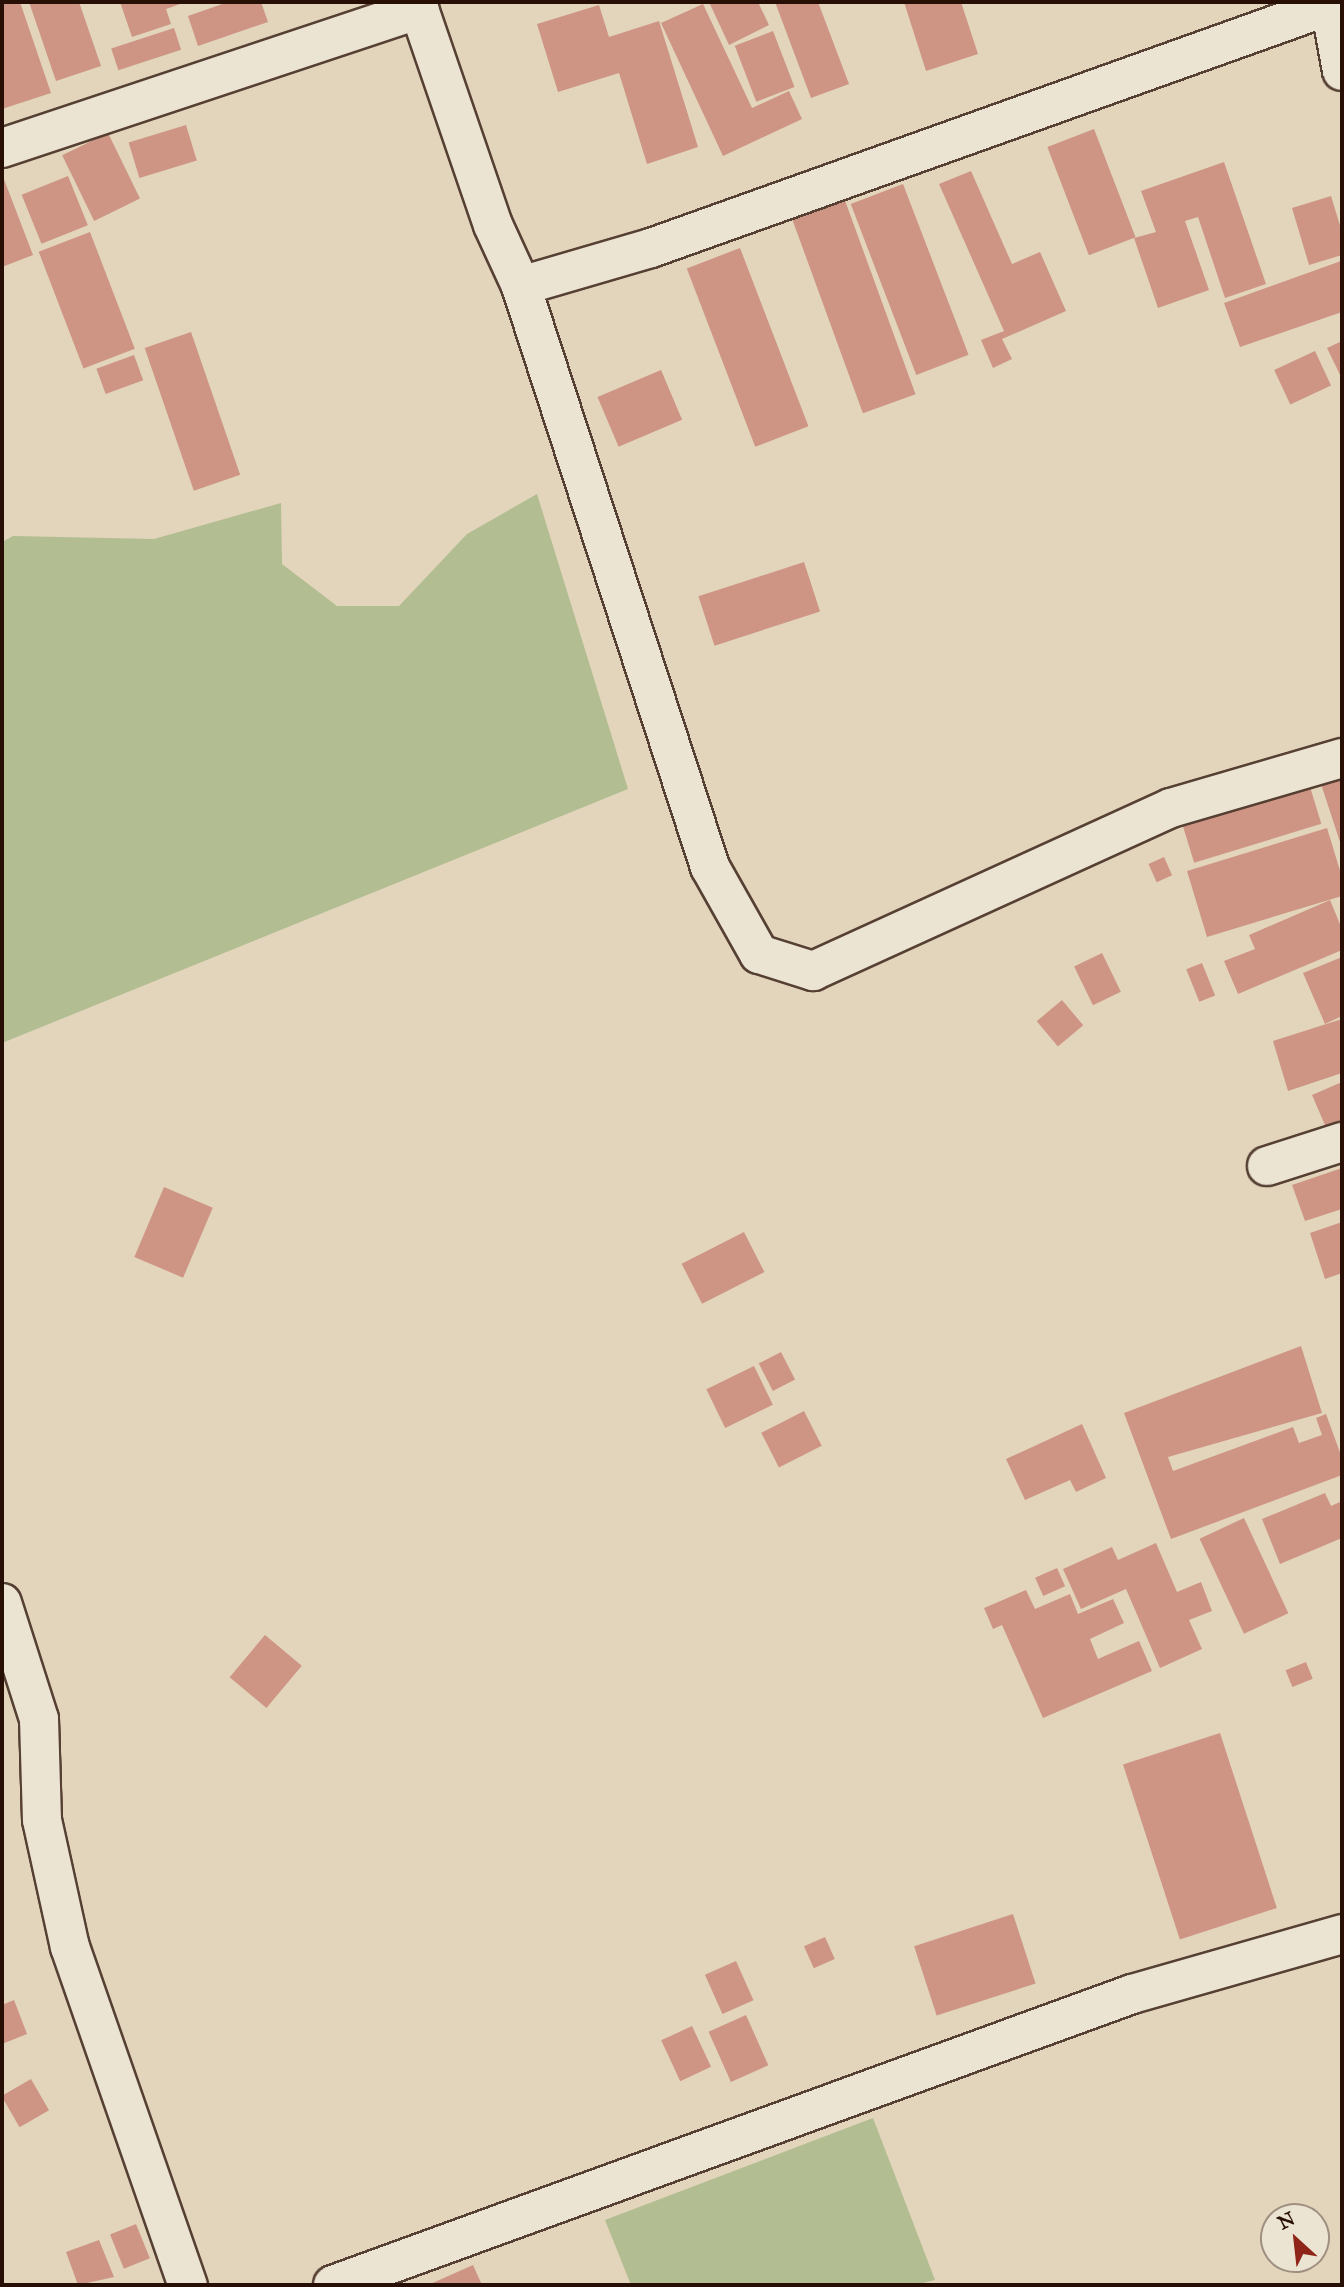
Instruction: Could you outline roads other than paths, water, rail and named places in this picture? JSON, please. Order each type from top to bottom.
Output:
[{"type":"street","points":[[521,286],[664,243],[1335,3],[1342,71]]},
{"type":"street","points":[[2,148],[418,6],[493,225],[521,286],[710,867],[759,954],[813,971],[1171,808],[1342,758]]},
{"type":"street","points":[[1267,1166],[1342,1142]]},
{"type":"street","points":[[2,1603],[39,1719],[42,1820],[70,1947],[188,2285]]},
{"type":"street","points":[[333,2285],[1132,1994],[1342,1934]]}]
